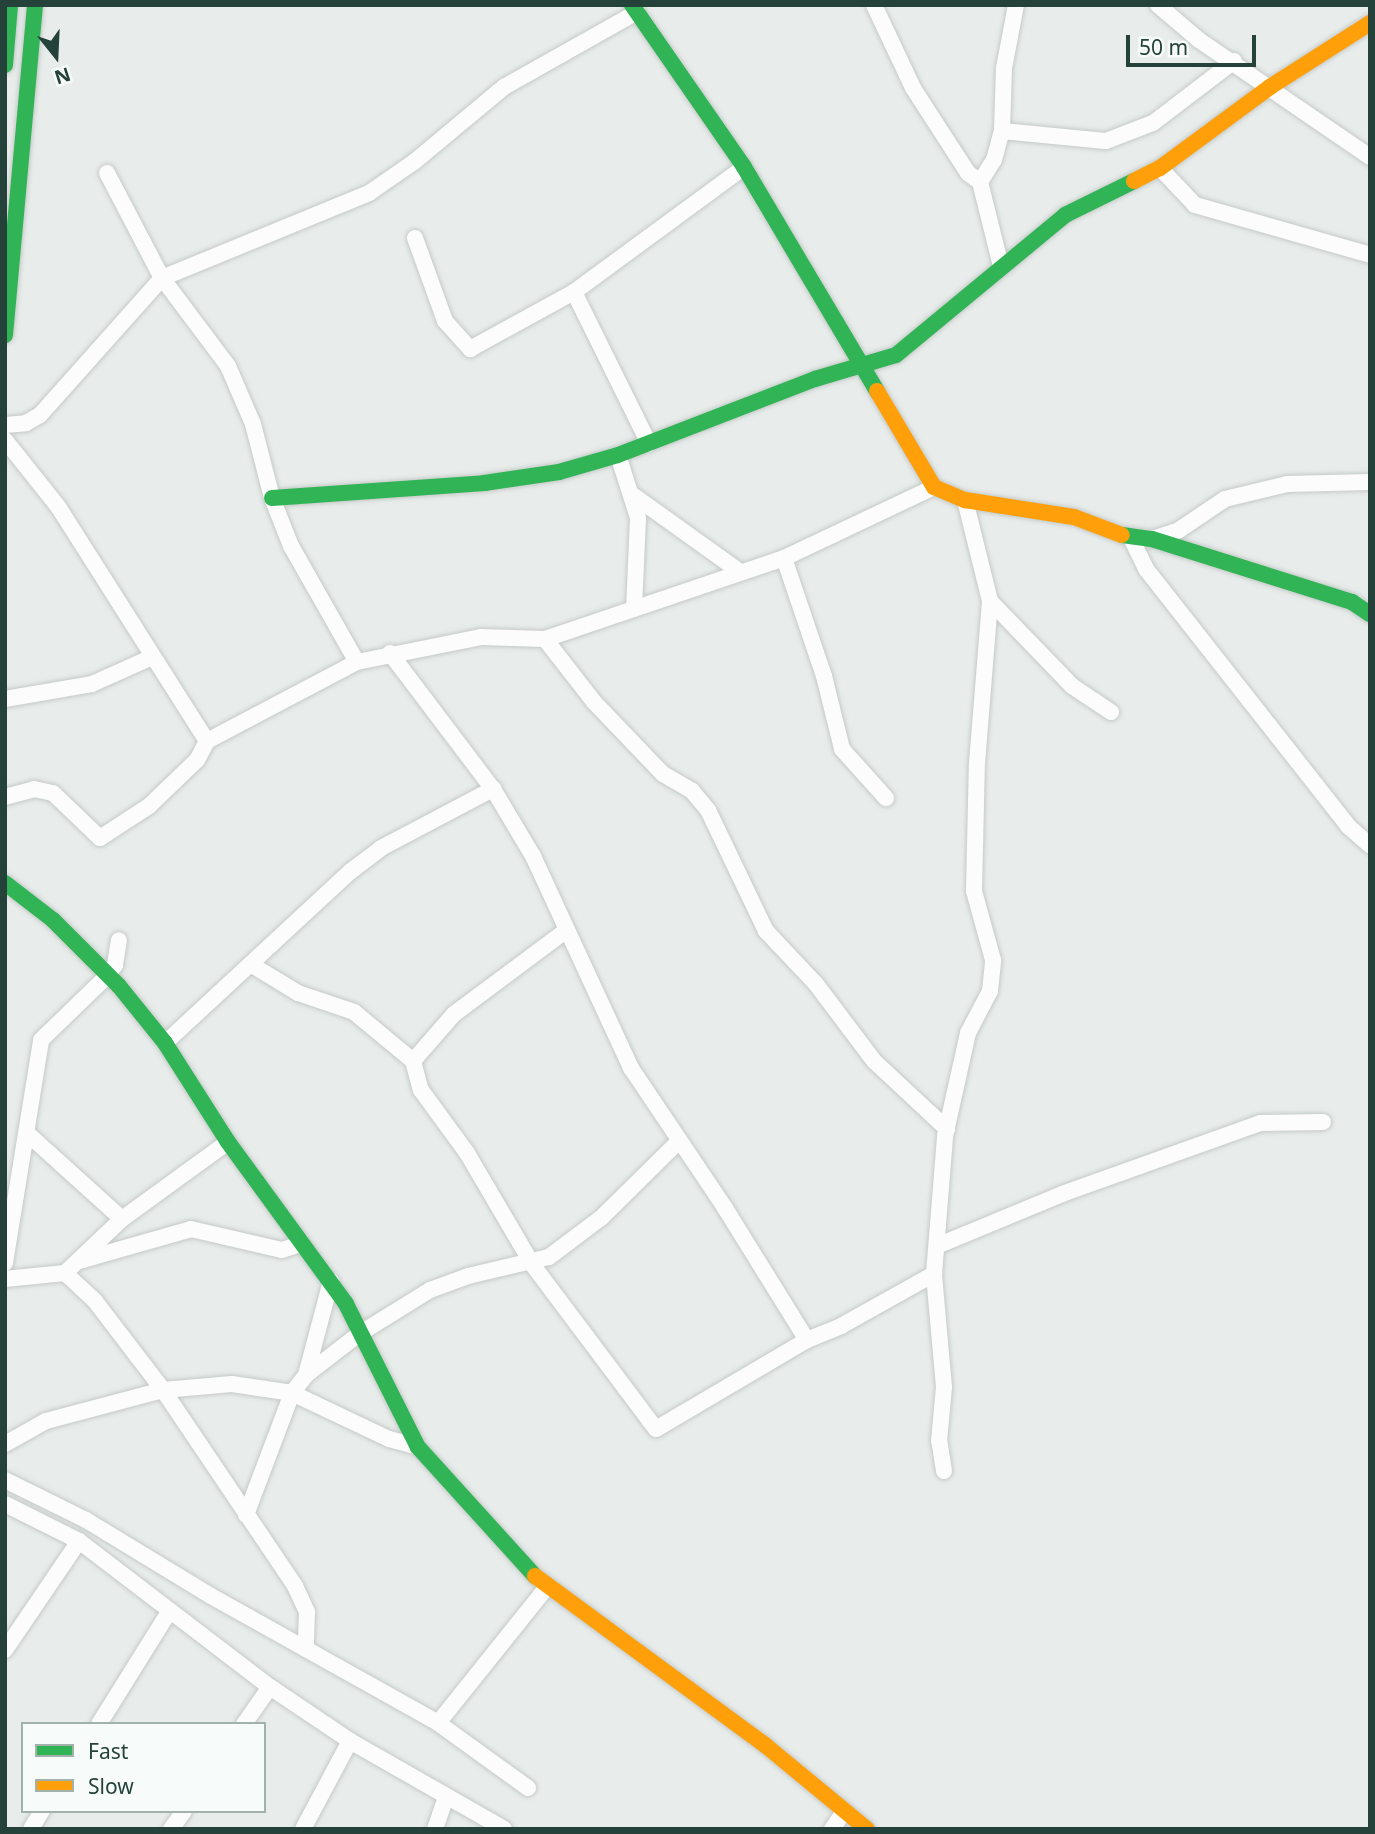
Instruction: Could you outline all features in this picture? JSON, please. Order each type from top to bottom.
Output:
[{"type":"street","points":[[5,65],[10,5]]},
{"type":"street","points":[[5,335],[35,5]]},
{"type":"street","points":[[981,182],[994,160],[1002,131],[1004,68],[1016,5]]},
{"type":"street","points":[[1158,5],[1199,40],[1234,61],[1370,157]]},
{"type":"street","points":[[877,6],[913,88],[968,173],[981,182],[1001,266]]},
{"type":"street","points":[[5,425],[26,423],[40,415],[162,278],[369,193],[414,162],[504,87],[634,9],[744,167],[865,365],[934,487],[965,500],[1074,517],[1131,538],[1152,539],[1352,602],[1370,614]]},
{"type":"street","points":[[272,498],[484,483],[559,472],[649,444],[815,379],[865,365],[914,344],[1001,266],[1065,215],[1160,168],[1270,87],[1370,23]]},
{"type":"street","points":[[1002,131],[1106,141],[1153,123],[1234,61]]},
{"type":"street","points":[[415,238],[445,321],[470,349],[574,292],[744,167]]},
{"type":"street","points":[[1160,168],[1195,205],[1370,255]]},
{"type":"street","points":[[107,173],[162,278],[228,366],[253,424],[272,498],[310,585],[357,662]]},
{"type":"street","points":[[574,292],[649,444]]},
{"type":"street","points":[[5,440],[59,508],[206,741]]},
{"type":"street","points":[[618,455],[634,496],[639,543],[634,609]]},
{"type":"street","points":[[1152,539],[1179,530],[1225,499],[1287,484],[1370,482]]},
{"type":"street","points":[[5,797],[34,789],[53,793],[100,838],[149,806],[197,760],[206,741],[357,662],[390,653],[481,637],[545,639],[784,558],[934,487]]},
{"type":"street","points":[[634,496],[740,572]]},
{"type":"street","points":[[944,1471],[939,1441],[944,1387],[934,1273],[939,1245],[947,1129],[968,1033],[990,991],[993,960],[974,891],[977,763],[990,601],[965,500]]},
{"type":"street","points":[[1131,538],[1146,569],[1349,827],[1370,845]]},
{"type":"street","points":[[784,558],[824,676],[842,749],[886,797]]},
{"type":"street","points":[[990,601],[1072,686],[1111,712]]},
{"type":"street","points":[[545,639],[594,702],[663,774],[692,790],[708,810],[766,931],[816,984],[874,1061],[947,1129]]},
{"type":"street","points":[[390,653],[493,789],[533,856],[564,932],[631,1068],[678,1142],[725,1208],[807,1340]]},
{"type":"street","points":[[5,699],[92,684],[152,657]]},
{"type":"street","points":[[165,1043],[381,848],[493,789]]},
{"type":"street","points":[[5,883],[53,920],[107,976],[165,1043],[228,1142],[300,1244],[331,1280],[418,1447],[546,1588],[765,1745],[843,1813],[866,1829]]},
{"type":"street","points":[[413,1061],[454,1014],[564,932]]},
{"type":"street","points":[[5,1264],[29,1135],[41,1040],[107,976],[114,965],[119,940]]},
{"type":"street","points":[[252,965],[298,993],[354,1012],[413,1061],[421,1090],[467,1153],[532,1264],[656,1429],[807,1340],[841,1326],[934,1273]]},
{"type":"street","points":[[939,1245],[1062,1194],[1259,1123],[1323,1122]]},
{"type":"street","points":[[29,1135],[122,1219]]},
{"type":"street","points":[[71,1267],[122,1219],[228,1142]]},
{"type":"street","points":[[246,1515],[292,1393],[306,1375],[359,1334],[430,1290],[503,1267],[532,1264],[549,1257],[601,1218],[678,1142]]},
{"type":"street","points":[[5,1279],[71,1267],[191,1229],[282,1250],[300,1244]]},
{"type":"street","points":[[71,1267],[163,1390],[304,1602],[306,1649]]},
{"type":"street","points":[[306,1375],[331,1280]]},
{"type":"street","points":[[5,1444],[46,1421],[163,1390],[232,1384],[292,1393],[389,1439],[418,1447]]},
{"type":"street","points":[[5,1480],[86,1520],[438,1723],[528,1788]]},
{"type":"street","points":[[5,1504],[79,1541],[270,1687],[350,1741],[504,1829]]},
{"type":"street","points":[[5,1650],[79,1541]]},
{"type":"street","points":[[438,1723],[546,1588]]},
{"type":"street","points":[[100,1722],[169,1612]]},
{"type":"street","points":[[245,1722],[270,1687]]},
{"type":"street","points":[[303,1829],[350,1741]]},
{"type":"street","points":[[435,1829],[446,1797]]},
{"type":"street","points":[[31,1829],[41,1813]]},
{"type":"street","points":[[172,1829],[183,1813]]},
{"type":"street","points":[[832,1829],[843,1813]]},
{"type":"traffic: fast","points":[[5,65],[10,5]]},
{"type":"traffic: fast","points":[[5,335],[35,5]]},
{"type":"traffic: fast","points":[[632,5],[744,167],[877,391]]},
{"type":"traffic: fast","points":[[272,498],[484,483],[559,472],[618,455],[815,379],[896,355],[1065,215],[1134,181]]},
{"type":"traffic: fast","points":[[1122,535],[1152,539],[1352,602],[1370,614]]},
{"type":"traffic: fast","points":[[5,883],[53,920],[119,986],[165,1043],[228,1142],[346,1304],[418,1447],[535,1576]]},
{"type":"traffic: slow","points":[[1134,181],[1160,168],[1270,87],[1370,23]]},
{"type":"traffic: slow","points":[[877,391],[934,487],[965,500],[1074,517],[1122,535]]},
{"type":"traffic: slow","points":[[535,1576],[765,1745],[867,1829]]}]
